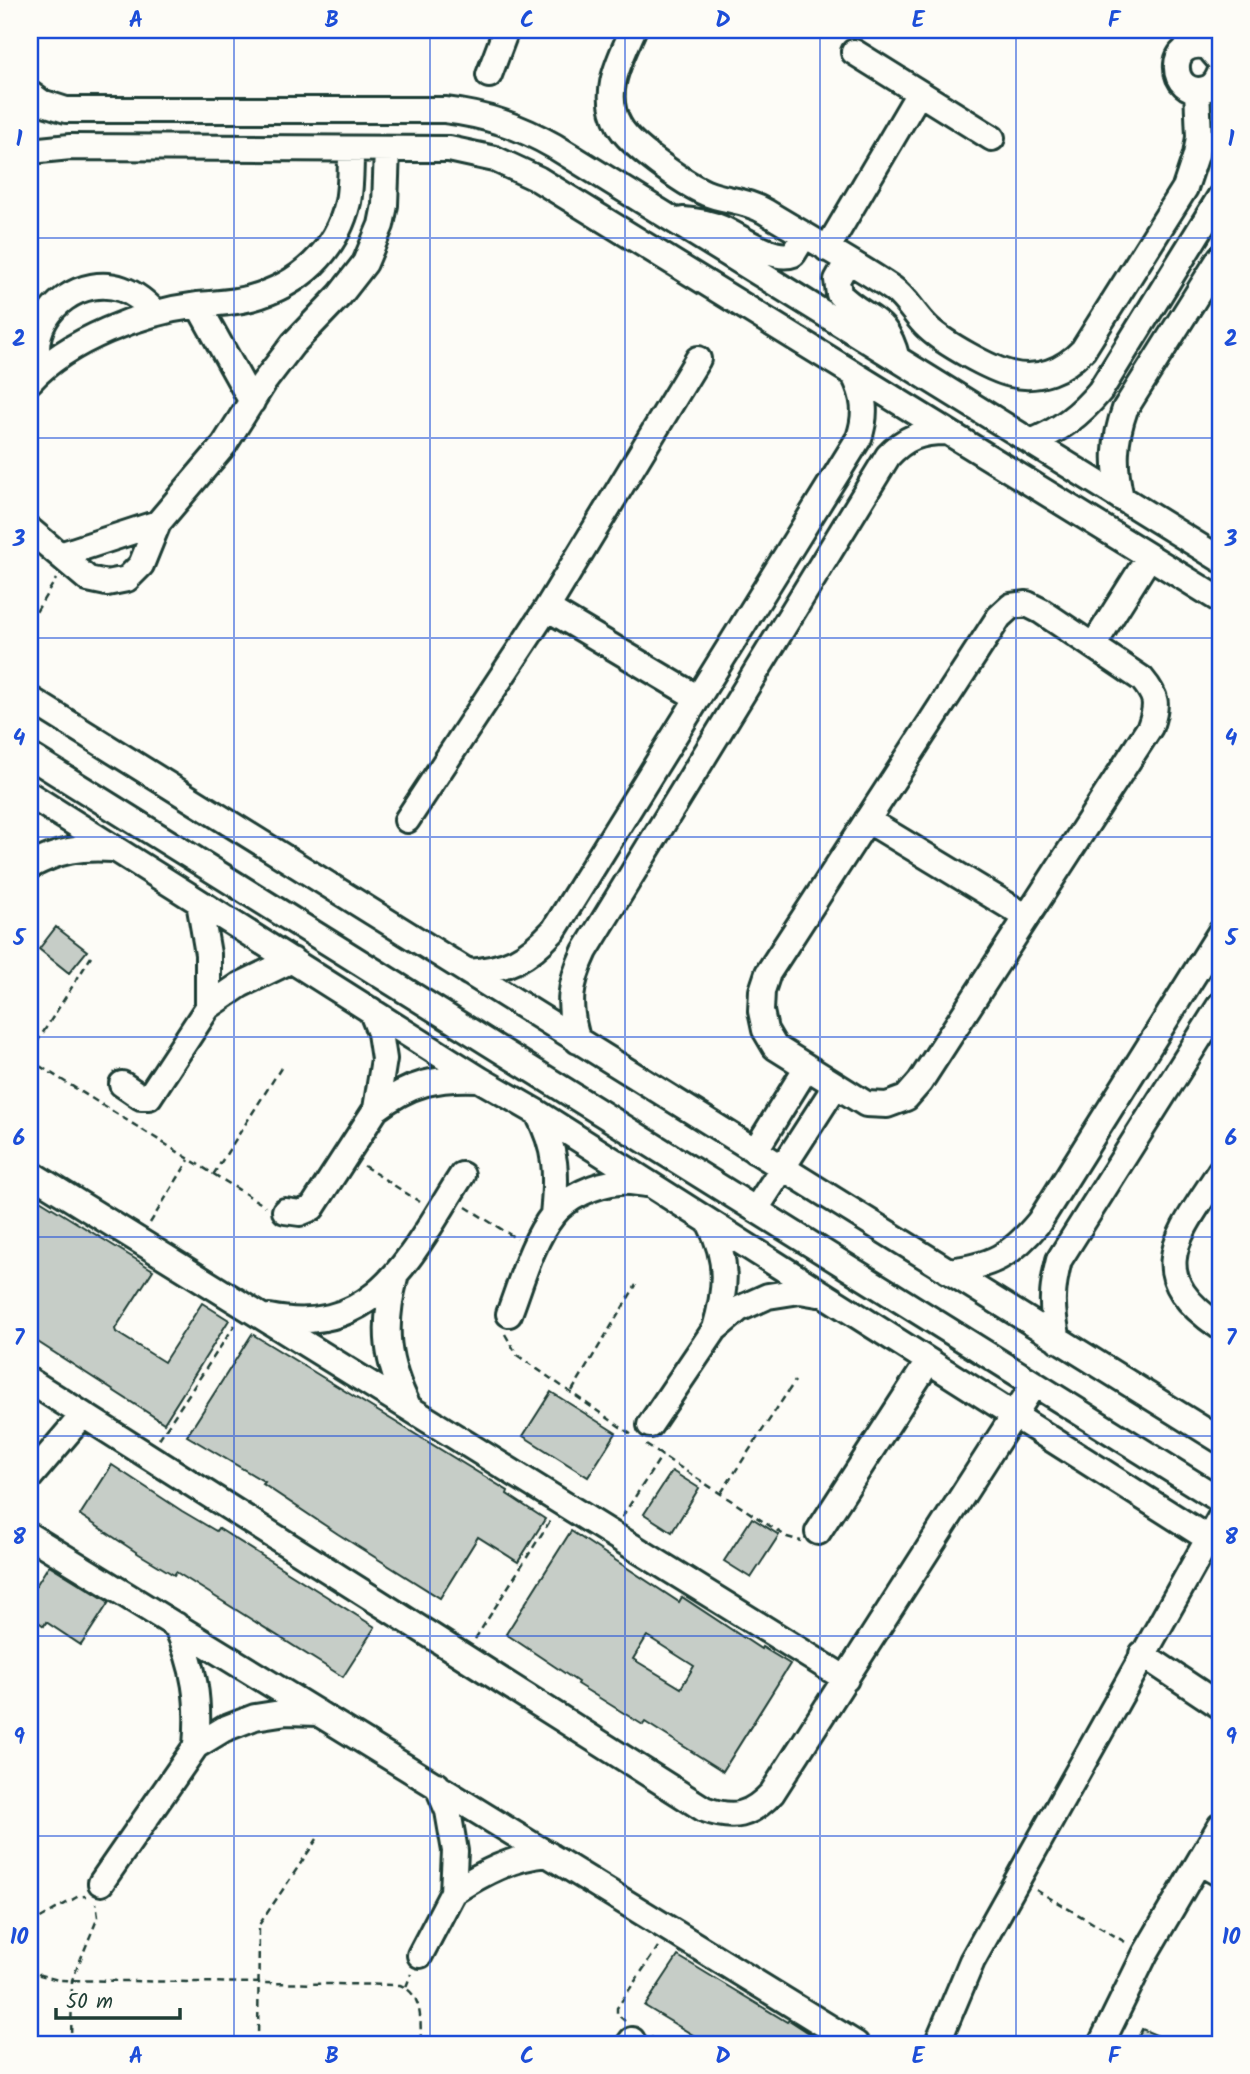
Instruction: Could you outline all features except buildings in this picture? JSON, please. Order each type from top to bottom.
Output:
[{"type":"street","points":[[489,75],[506,30]]},
{"type":"street","points":[[633,30],[613,78],[611,90],[614,114],[633,144],[699,189],[752,205],[900,295],[921,321],[937,335],[992,367],[1014,375],[1026,376],[1038,376],[1059,369],[1083,350],[1185,188],[1196,155],[1214,65]]},
{"type":"street","points":[[854,52],[992,138]]},
{"type":"street","points":[[897,359],[890,338],[875,318],[839,294],[837,256],[919,93]]},
{"type":"street","points":[[30,94],[41,102],[66,110],[445,110],[502,121],[529,132],[674,220],[1220,559]]},
{"type":"street","points":[[30,151],[70,147],[449,149],[495,159],[517,168],[1220,600]]},
{"type":"street","points":[[35,376],[76,346],[115,327],[156,313],[249,299],[274,291],[297,279],[329,246],[340,225],[347,203],[351,149]]},
{"type":"street","points":[[30,530],[88,579],[107,583],[127,579],[141,565],[158,523],[224,444],[293,344],[347,288],[365,262],[381,225],[385,205],[387,149]]},
{"type":"street","points":[[1031,442],[1070,422],[1100,391],[1220,197]]},
{"type":"street","points":[[347,203],[385,205]]},
{"type":"street","points":[[674,220],[709,224],[782,257],[793,254],[804,236]]},
{"type":"street","points":[[1121,498],[1115,475],[1114,453],[1125,409],[1220,258]]},
{"type":"street","points":[[297,279],[324,309]]},
{"type":"street","points":[[35,376],[37,347],[43,325],[55,306],[74,292],[96,286],[119,288],[140,297],[156,313]]},
{"type":"street","points":[[198,305],[252,402]]},
{"type":"street","points":[[407,820],[547,608],[698,359]]},
{"type":"street","points":[[468,972],[492,970],[516,962],[537,948],[554,930],[859,438],[865,406],[862,390],[854,375]]},
{"type":"street","points":[[578,1041],[571,1018],[570,995],[575,972],[585,951],[888,456],[913,436],[945,432]]},
{"type":"street","points":[[64,559],[158,523]]},
{"type":"street","points":[[1093,646],[1149,557]]},
{"type":"street","points":[[1027,604],[1093,646],[1142,679],[1153,693],[1156,710],[1150,727],[920,1082],[906,1098],[887,1105],[866,1104],[775,1047],[765,1030],[761,1011],[762,991],[768,973],[999,617],[1012,606],[1027,604]]},
{"type":"street","points":[[547,608],[698,698]]},
{"type":"street","points":[[30,699],[1058,1340],[1219,1436]]},
{"type":"street","points":[[30,756],[1220,1500]]},
{"type":"street","points":[[30,795],[1013,1416],[1216,1534],[1142,1654],[1016,1879],[972,1961],[937,2044]]},
{"type":"street","points":[[867,820],[1027,917]]},
{"type":"street","points":[[30,866],[53,854],[84,848],[116,850]]},
{"type":"street","points":[[199,902],[208,954],[208,1007]]},
{"type":"street","points":[[948,1271],[975,1268],[1000,1259],[1022,1243],[1039,1222],[1220,933]]},
{"type":"street","points":[[122,1084],[141,1097],[149,1097],[208,1007],[240,985],[292,960]]},
{"type":"street","points":[[1058,1340],[1052,1313],[1052,1286],[1059,1260],[1220,1005]]},
{"type":"street","points":[[371,1010],[380,1033],[384,1059],[376,1108]]},
{"type":"street","points":[[754,1151],[807,1067]]},
{"type":"street","points":[[285,1211],[300,1213],[312,1208],[376,1108],[397,1093],[423,1083],[451,1077],[479,1079]]},
{"type":"street","points":[[756,1209],[836,1085]]},
{"type":"street","points":[[538,1114],[550,1136],[554,1161],[556,1183],[553,1214]]},
{"type":"street","points":[[1220,1171],[1184,1227],[1174,1250],[1174,1275],[1184,1297],[1202,1315],[1220,1327]]},
{"type":"street","points":[[30,1173],[846,1679]]},
{"type":"street","points":[[253,1311],[288,1321],[318,1320],[373,1298],[395,1278],[463,1175]]},
{"type":"street","points":[[509,1314],[534,1249],[553,1214],[572,1198],[594,1188],[620,1182],[646,1184]]},
{"type":"street","points":[[710,1224],[720,1243],[725,1271],[723,1300],[715,1329]]},
{"type":"street","points":[[395,1278],[388,1304],[388,1345],[397,1384],[409,1408]]},
{"type":"street","points":[[650,1425],[715,1329],[739,1309],[768,1296],[800,1291],[822,1295]]},
{"type":"street","points":[[818,1532],[928,1362]]},
{"type":"street","points":[[30,1381],[704,1809],[722,1815],[741,1815],[759,1807],[772,1793],[1034,1384]]},
{"type":"street","points":[[30,1477],[83,1415]]},
{"type":"street","points":[[30,1536],[856,2044]]},
{"type":"street","points":[[176,1625],[189,1654],[197,1684],[199,1715],[196,1746]]},
{"type":"street","points":[[1142,1654],[1220,1706]]},
{"type":"street","points":[[101,1883],[196,1746],[224,1729],[255,1717],[287,1712],[318,1713]]},
{"type":"street","points":[[420,1955],[453,1892],[455,1851],[448,1811],[436,1785]]},
{"type":"street","points":[[1101,2044],[1145,1954],[1210,1868],[1220,1826]]},
{"type":"street","points":[[453,1892],[489,1869],[530,1855],[548,1854]]},
{"type":"path","points":[[30,622],[64,559]]},
{"type":"path","points":[[30,1053],[91,957]]},
{"type":"path","points":[[30,1036],[37,1040]]},
{"type":"path","points":[[30,1060],[261,1205],[285,1211]]},
{"type":"path","points":[[214,1175],[281,1069]]},
{"type":"path","points":[[346,1155],[534,1249]]},
{"type":"path","points":[[138,1240],[189,1160]]},
{"type":"path","points":[[572,1391],[636,1285]]},
{"type":"path","points":[[147,1456],[253,1311]]},
{"type":"path","points":[[721,1493],[795,1381]]},
{"type":"path","points":[[611,1533],[662,1455]]},
{"type":"path","points":[[463,1656],[562,1503]]},
{"type":"path","points":[[258,2044],[259,1925],[317,1839]]},
{"type":"path","points":[[1016,1879],[1145,1954]]},
{"type":"path","points":[[30,1924],[77,1897],[87,1896],[95,1901],[99,1912],[72,1980],[71,2044]]},
{"type":"path","points":[[663,2044],[636,2036],[618,2016],[617,2008],[670,1929]]},
{"type":"path","points":[[30,1965],[40,1975],[49,1979],[400,1985],[411,1992],[419,2004],[421,2044]]}]
